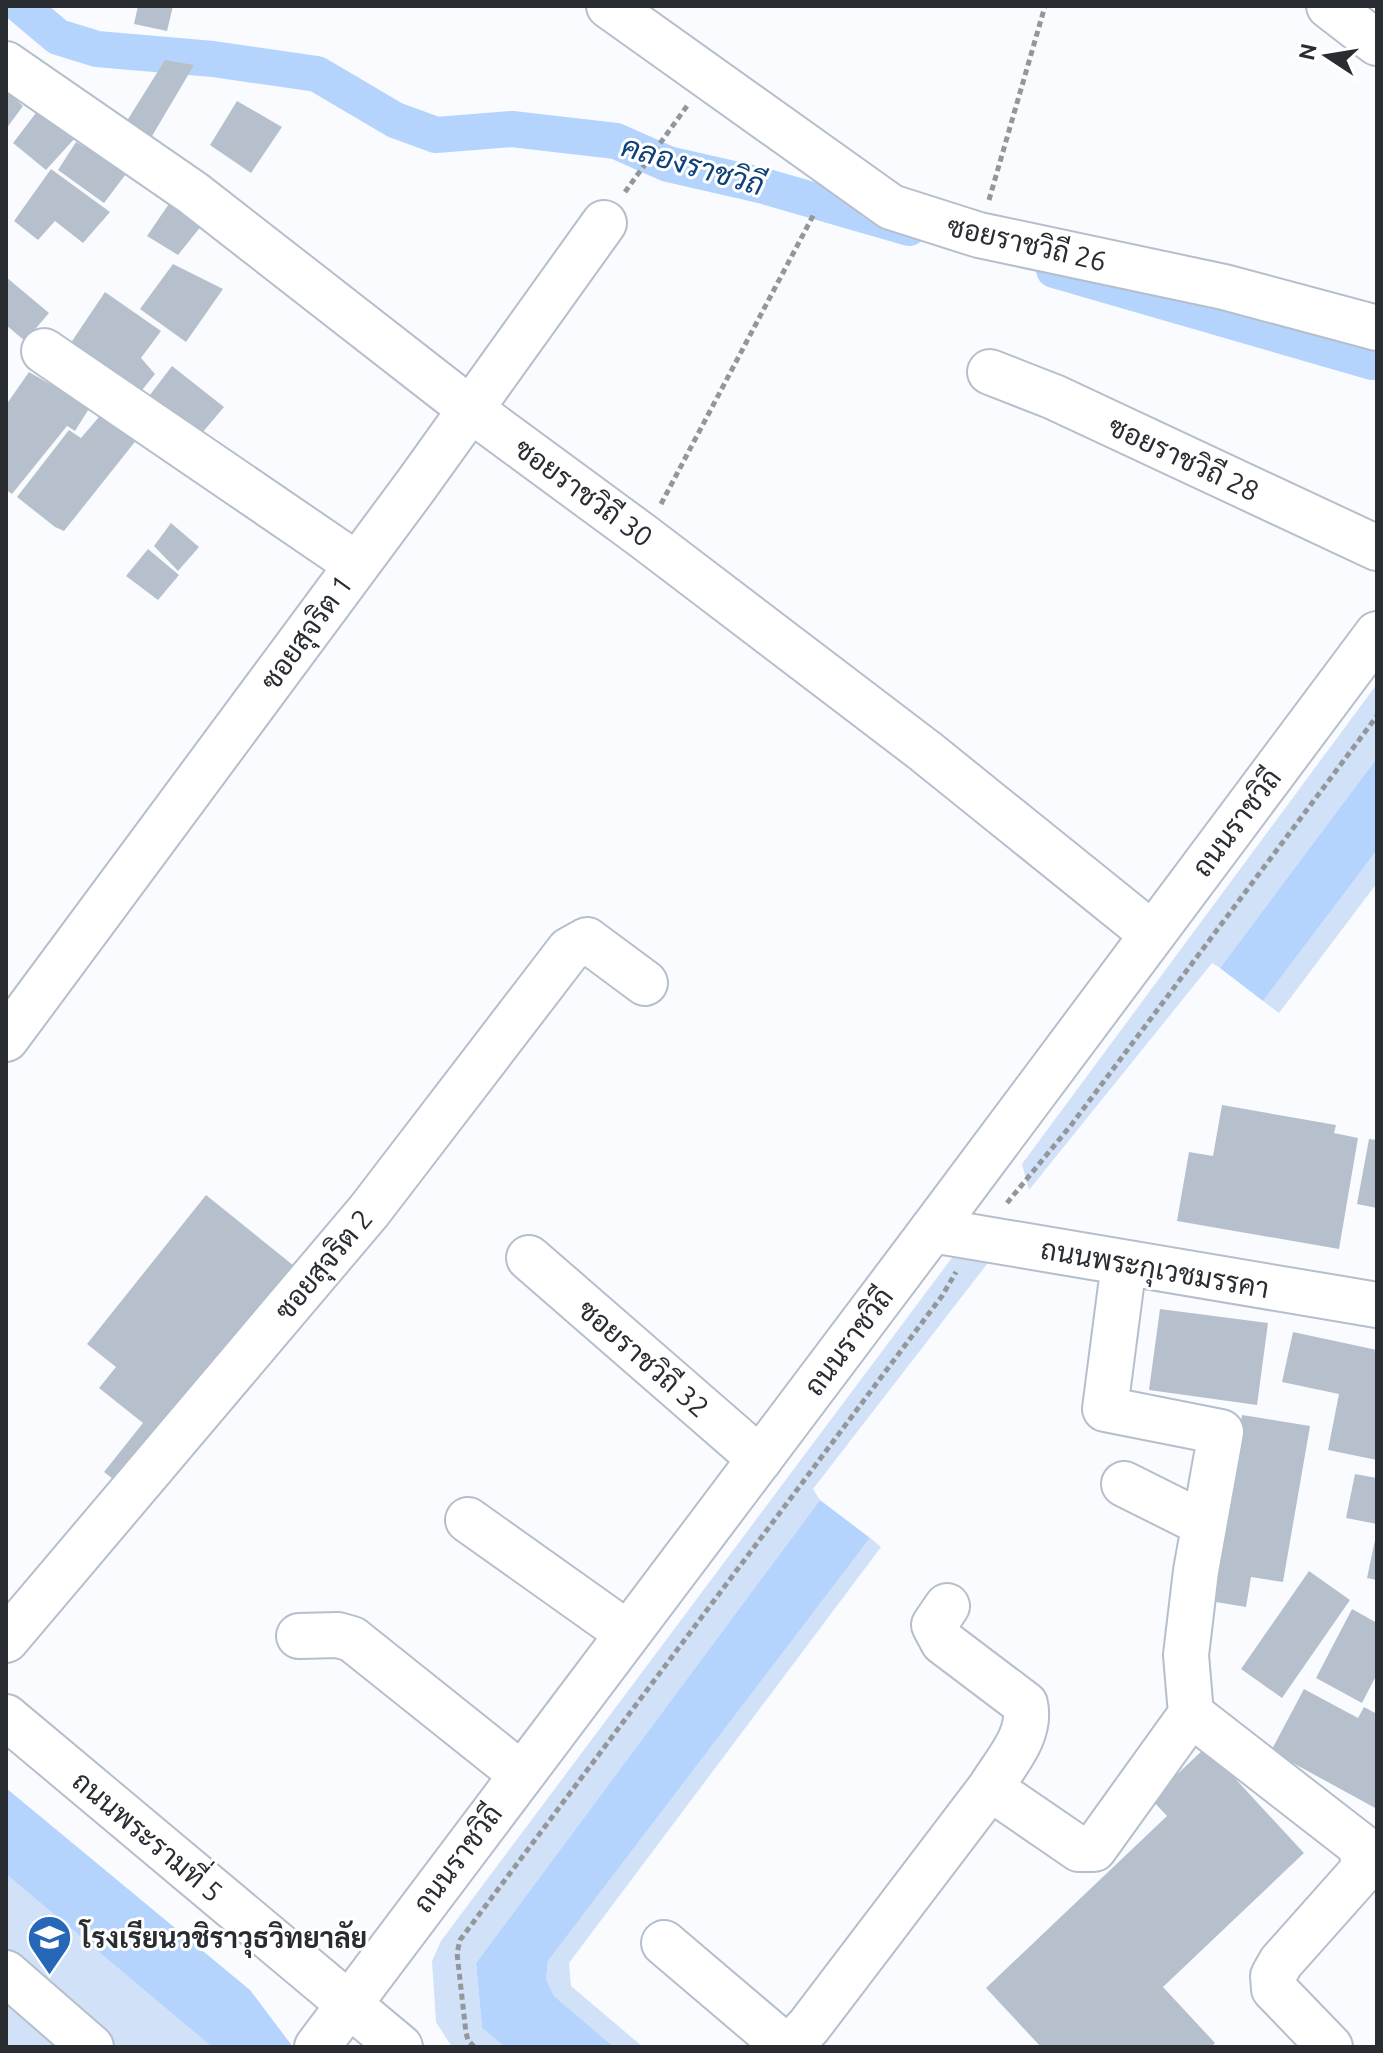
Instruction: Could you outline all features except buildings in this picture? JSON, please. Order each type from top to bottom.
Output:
[{"type":"street","name":"ซอยราชวิถี 26","points":[[609,6],[700,91],[891,207],[979,235],[1224,287],[1377,328]]},
{"type":"street","points":[[1329,6],[1377,43]]},
{"type":"street","name":"ซอยราชวิถี 30","points":[[6,64],[193,193],[470,409],[925,751],[1152,934]]},
{"type":"street","name":"ซอยสุจริต 1","points":[[6,1039],[611,213]]},
{"type":"street","points":[[44,351],[356,564]]},
{"type":"street","name":"ซอยราชวิถี 28","points":[[990,372],[1054,397],[1377,548]]},
{"type":"street","name":"ถนนราชวิถี","points":[[317,2047],[1377,634]]},
{"type":"street","name":"ซอยสุจริต 2","points":[[6,1640],[369,1211],[569,950],[587,940],[645,983]]},
{"type":"street","name":"ถนนพระกุเวชมรรคา","points":[[932,1230],[1377,1305]]},
{"type":"street","name":"ซอยราชวิถี 32","points":[[529,1258],[760,1459]]},
{"type":"street","points":[[990,1788],[1079,1849],[1094,1849],[1191,1714],[1186,1655],[1204,1524],[1221,1432],[1105,1409],[1124,1263]]},
{"type":"street","points":[[1124,1484],[1204,1524]]},
{"type":"street","points":[[468,1520],[627,1633]]},
{"type":"street","points":[[664,1943],[784,2045],[792,2044],[809,2026],[990,1788],[1025,1733],[1028,1717],[1025,1704],[943,1642],[934,1625],[947,1606]]},
{"type":"street","points":[[299,1636],[338,1635],[352,1639],[521,1774]]},
{"type":"street","points":[[1191,1714],[1361,1846],[1362,1871],[1281,1962],[1273,1976],[1274,1989],[1330,2047]]},
{"type":"street","name":"ถนนพระรามที่ 5","points":[[6,1717],[400,2047]]},
{"type":"street","points":[[6,1973],[91,2047]]},
{"type":"path","points":[[979,235],[1045,6]]},
{"type":"path","points":[[611,213],[700,91]]},
{"type":"path","points":[[644,537],[815,212]]},
{"type":"path","points":[[1023,1181],[1072,1124],[1377,716]]},
{"type":"path","points":[[474,2047],[466,2033],[457,1953],[460,1940],[942,1296],[950,1281]]},
{"type":"shaded area","points":[[1377,684],[1377,758],[1220,968],[1212,963],[1029,1190],[1022,1164]]},
{"type":"shaded area","points":[[1377,850],[1377,883],[1279,1013],[1263,1001]]},
{"type":"shaded area","points":[[960,1247],[994,1255],[813,1489],[820,1500],[476,1963],[482,2028],[505,2047],[452,2047],[436,2022],[432,1961],[441,1941]]},
{"type":"shaded area","points":[[870,1538],[881,1547],[569,1963],[571,1986],[643,2047],[614,2047],[554,1996],[546,1979],[548,1961]]},
{"type":"shaded area","name":"โรงเรียนวชิราวุธวิทยาลัย","points":[[6,1874],[212,2047],[6,2047]]},
{"type":"water","points":[[1377,758],[1377,850],[1263,1001],[1220,968]]},
{"type":"water","points":[[820,1500],[870,1538],[548,1961],[546,1979],[554,1996],[614,2047],[505,2047],[482,2028],[476,1963]]},
{"type":"water","points":[[6,1788],[250,1990],[293,2047],[212,2047],[6,1874]]},
{"type":"waterway","name":"คลองราชวิถี","points":[[21,6],[58,37],[97,49],[213,59],[317,74],[395,120],[436,135],[512,129],[616,141],[668,164],[764,186],[909,228]]},
{"type":"waterway","name":"คลองราชวิถี","points":[[1054,270],[1372,362]]},
{"type":"place","name":"โรงเรียนวชิราวุธวิทยาลัย","points":[[49,1976]]}]
